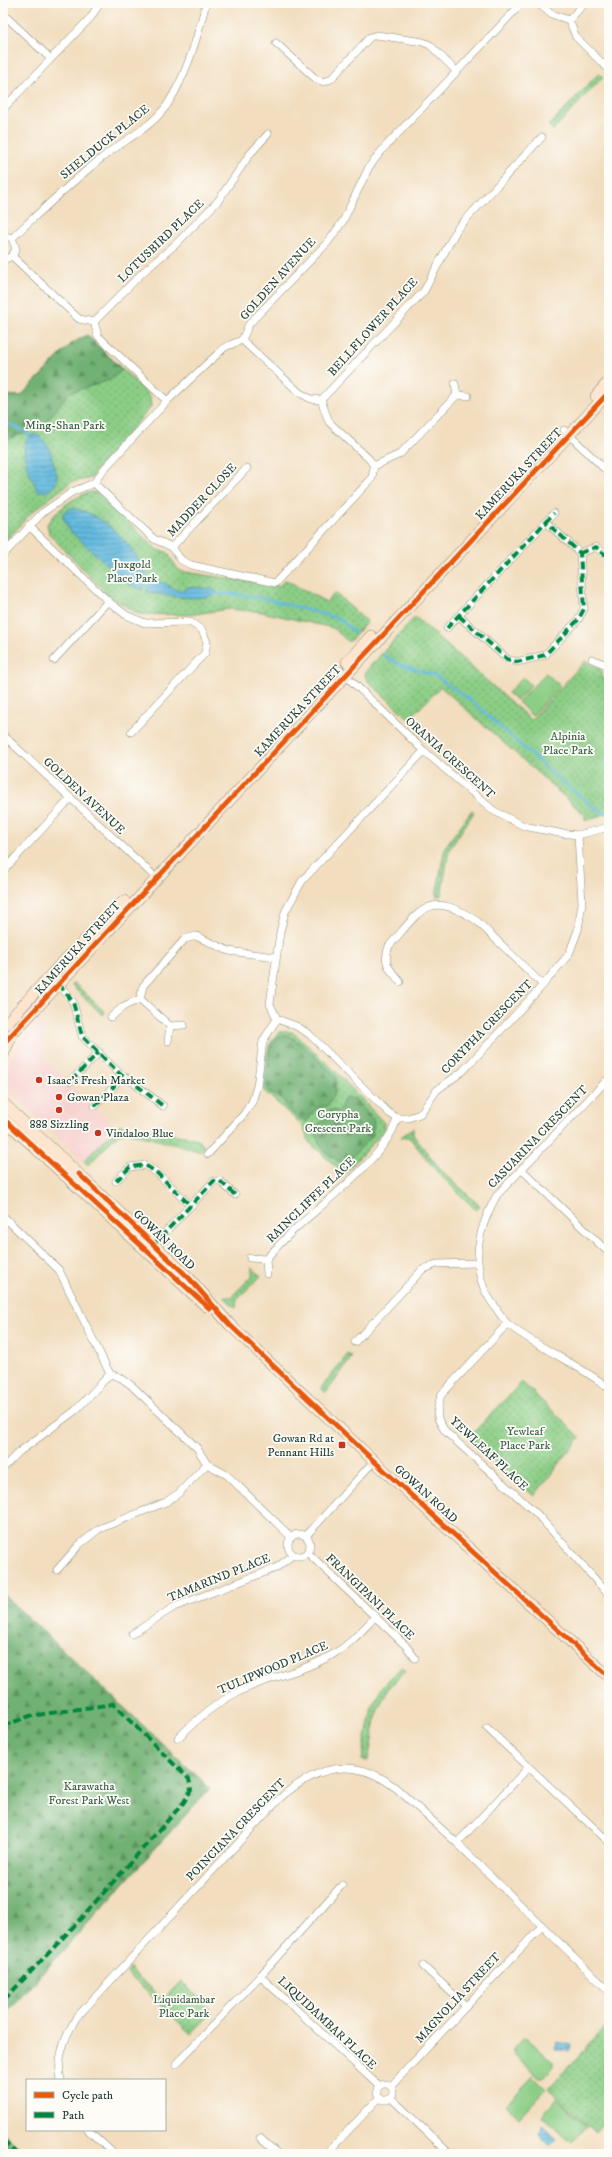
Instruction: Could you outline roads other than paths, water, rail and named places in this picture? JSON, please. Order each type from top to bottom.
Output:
[{"type":"street","points":[[3,109],[50,58],[91,17],[100,3]]},
{"type":"street","name":"SHELDUCK PLACE","points":[[12,238],[68,184],[144,128],[166,106],[184,72],[197,38],[206,3]]},
{"type":"street","name":"GOLDEN AVENUE","points":[[94,483],[104,469],[167,401],[225,347],[242,340],[249,324],[328,242],[343,221],[369,167],[383,149],[522,3]]},
{"type":"street","points":[[538,3],[552,14],[569,20],[576,37],[609,70]]},
{"type":"street","points":[[569,20],[585,3]]},
{"type":"street","points":[[3,14],[50,58]]},
{"type":"street","points":[[276,43],[316,79],[324,82],[331,79],[370,37],[377,35],[423,42],[430,45],[456,71]]},
{"type":"street","name":"LOTUSBIRD PLACE","points":[[94,322],[142,273],[176,244],[218,201],[250,154],[268,134]]},
{"type":"street","name":"BELLFLOWER PLACE","points":[[321,400],[424,290],[457,229],[542,137]]},
{"type":"street","points":[[3,235],[12,238],[16,245],[12,256],[3,260]]},
{"type":"street","points":[[12,256],[79,320],[94,322],[98,336],[167,401]]},
{"type":"street","points":[[3,555],[42,513],[72,492],[94,483],[154,539],[172,547],[181,560],[191,565],[275,583],[372,478],[374,466],[369,458],[329,422],[321,400],[311,399],[300,393],[242,340]]},
{"type":"street","name":"KAMERUKA STREET","points":[[566,433],[609,381]]},
{"type":"street","points":[[455,384],[457,395]]},
{"type":"street","name":"KAMERUKA STREET","points":[[3,1027],[50,976],[151,873],[342,673],[566,433],[609,392]]},
{"type":"street","points":[[374,466],[400,454],[457,395]]},
{"type":"street","points":[[457,395],[468,396]]},
{"type":"street","points":[[566,433],[609,473]]},
{"type":"street","name":"MADDER CLOSE","points":[[172,547],[247,468]]},
{"type":"street","points":[[447,628],[554,513]]},
{"type":"street","points":[[459,616],[507,659],[518,662],[545,655],[578,620],[584,609],[580,553],[546,522]]},
{"type":"street","points":[[29,526],[108,601],[126,615],[145,623],[190,622],[202,630],[207,642],[205,653],[132,732]]},
{"type":"street","points":[[580,553],[596,547],[609,558]]},
{"type":"street","points":[[54,660],[108,601]]},
{"type":"street","points":[[592,659],[609,666]]},
{"type":"street","name":"KAMERUKA STREET","points":[[3,1044],[342,673]]},
{"type":"street","name":"ORANIA CRESCENT","points":[[342,673],[424,751],[494,811],[519,824],[540,830],[578,835],[609,827]]},
{"type":"street","name":"GOLDEN AVENUE","points":[[3,735],[151,873]]},
{"type":"street","points":[[397,1118],[386,1110],[308,1034],[296,1026],[277,1019],[270,1004],[275,957],[285,912],[302,881],[424,751]]},
{"type":"street","points":[[3,871],[71,798]]},
{"type":"street","name":"CORYPHA CRESCENT","points":[[397,1118],[408,1118],[420,1114],[437,1090],[463,1071],[543,985],[569,954],[578,930],[582,903],[578,835]]},
{"type":"street","points":[[400,982],[386,963],[386,954],[389,946],[425,907],[438,904],[466,914],[477,921],[543,985]]},
{"type":"street","points":[[140,999],[142,986],[185,939],[196,936],[229,951],[275,957]]},
{"type":"street","points":[[50,976],[59,984],[73,1002],[82,1036],[121,1075],[130,1080],[163,1106]]},
{"type":"street","points":[[111,1017],[124,1006],[140,999]]},
{"type":"street","points":[[140,999],[170,1026],[184,1025]]},
{"type":"street","points":[[208,1154],[244,1114],[252,1102],[257,1086],[263,1041],[277,1019]]},
{"type":"street","points":[[168,1041],[170,1026]]},
{"type":"street","points":[[3,1055],[12,1035]]},
{"type":"street","points":[[71,1081],[99,1052]]},
{"type":"street","points":[[95,1106],[114,1086],[121,1075]]},
{"type":"street","name":"CASUARINA CRESCENT","points":[[609,1079],[497,1195],[486,1214],[479,1236],[477,1263],[483,1287],[492,1304],[507,1324],[609,1388]]},
{"type":"street","name":"GOWAN ROAD","points":[[3,1102],[217,1316],[230,1325],[374,1461],[609,1677]]},
{"type":"street","name":"RAINCLIFFE PLACE","points":[[267,1274],[266,1259],[296,1228],[332,1199],[378,1150],[390,1137],[397,1118]]},
{"type":"street","name":"GOWAN ROAD","points":[[4,1120],[150,1248]]},
{"type":"street","points":[[116,1181],[130,1167],[144,1165],[156,1172],[191,1206]]},
{"type":"street","points":[[521,1169],[609,1253]]},
{"type":"street","points":[[150,1248],[214,1181],[220,1181],[235,1194]]},
{"type":"street","points":[[3,1216],[59,1270],[110,1374],[121,1378],[131,1386],[197,1448],[207,1464],[227,1475],[291,1537]]},
{"type":"street","name":"RAINCLIFFE PLACE","points":[[250,1258],[266,1259]]},
{"type":"street","points":[[355,1342],[422,1270],[436,1264],[477,1263]]},
{"type":"street","name":"YEWLEAF PLACE","points":[[507,1324],[441,1396],[437,1410],[438,1422],[446,1432],[536,1513],[609,1595]]},
{"type":"street","points":[[3,1468],[19,1452],[76,1410],[110,1374]]},
{"type":"street","points":[[306,1536],[374,1461]]},
{"type":"street","points":[[57,1570],[79,1545],[99,1529],[166,1502],[179,1493],[207,1464]]},
{"type":"street","points":[[300,1534],[306,1536],[310,1542],[308,1553],[301,1556],[294,1555],[288,1549],[289,1540],[291,1537],[300,1534]]},
{"type":"street","name":"FRANGIPANI PLACE","points":[[308,1553],[376,1616],[406,1646],[415,1658]]},
{"type":"street","name":"TAMARIND PLACE","points":[[132,1634],[174,1607],[276,1568],[294,1555]]},
{"type":"street","name":"TULIPWOOD PLACE","points":[[178,1738],[201,1716],[236,1693],[306,1668],[337,1652],[350,1643],[376,1616]]},
{"type":"street","points":[[488,1728],[609,1842]]},
{"type":"street","points":[[457,1843],[529,1767]]},
{"type":"street","name":"POINCIANA CRESCENT","points":[[61,2079],[60,2058],[63,2045],[76,2018],[278,1799],[297,1783],[312,1775],[330,1769],[348,1768],[374,1774],[396,1788],[457,1843],[609,1991]]},
{"type":"street","name":"LIQUIDAMBAR PLACE","points":[[176,2064],[260,1976],[342,1885]]},
{"type":"street","name":"MAGNOLIA STREET","points":[[390,2086],[542,1926]]},
{"type":"street","points":[[423,1966],[466,2006]]},
{"type":"street","name":"LIQUIDAMBAR PLACE","points":[[260,1976],[379,2086]]},
{"type":"street","points":[[386,2084],[390,2086],[393,2090],[391,2098],[386,2101],[379,2098],[376,2093],[379,2086],[386,2084]]},
{"type":"street","points":[[326,2154],[379,2098]]},
{"type":"street","points":[[391,2098],[450,2154]]},
{"type":"street","points":[[89,2131],[114,2154]]},
{"type":"street","points":[[260,2138],[278,2154]]},
{"type":"water","points":[[30,435],[38,435],[49,447],[57,477],[55,485],[48,491],[38,491],[26,463],[26,441]]},
{"type":"water","points":[[71,508],[84,511],[107,524],[127,544],[148,577],[142,590],[127,583],[69,530],[62,514]]},
{"type":"water","points":[[153,578],[177,590],[186,590],[188,587],[213,589],[218,593],[212,596],[193,598],[162,595],[146,591]]},
{"type":"water","points":[[557,2042],[571,2045],[570,2050],[555,2049]]},
{"type":"water","points":[[543,2125],[558,2139],[550,2145],[543,2140],[539,2133]]},
{"type":"waterway","points":[[3,421],[26,432],[29,438]]},
{"type":"waterway","points":[[141,583],[152,586]]},
{"type":"waterway","points":[[214,594],[235,594],[267,599],[340,619],[355,633]]},
{"type":"waterway","points":[[384,655],[398,664],[434,675],[469,699],[555,776],[598,810],[609,814]]},
{"type":"place","name":"Isaac's Fresh Market","points":[[39,1080]]},
{"type":"place","name":"Gowan Plaza","points":[[59,1097]]},
{"type":"place","name":"888 Sizzling","points":[[59,1110]]},
{"type":"place","name":"Vindaloo Blue","points":[[98,1133]]},
{"type":"place","name":"Gowan Rd at Pennant Hills","points":[[342,1445]]},
{"type":"park label","name":"Ming-Shan Park","points":[[65,425]]},
{"type":"park label","name":"Juxgold Place Park","points":[[132,571]]},
{"type":"park label","name":"Alpinia Place Park","points":[[568,743]]},
{"type":"park label","name":"Corypha Crescent Park","points":[[338,1121]]},
{"type":"park label","name":"Yewleaf Place Park","points":[[525,1438]]},
{"type":"park label","name":"Karawatha Forest Park West","points":[[89,1793]]},
{"type":"park label","name":"Liquidambar Place Park","points":[[184,2006]]}]
